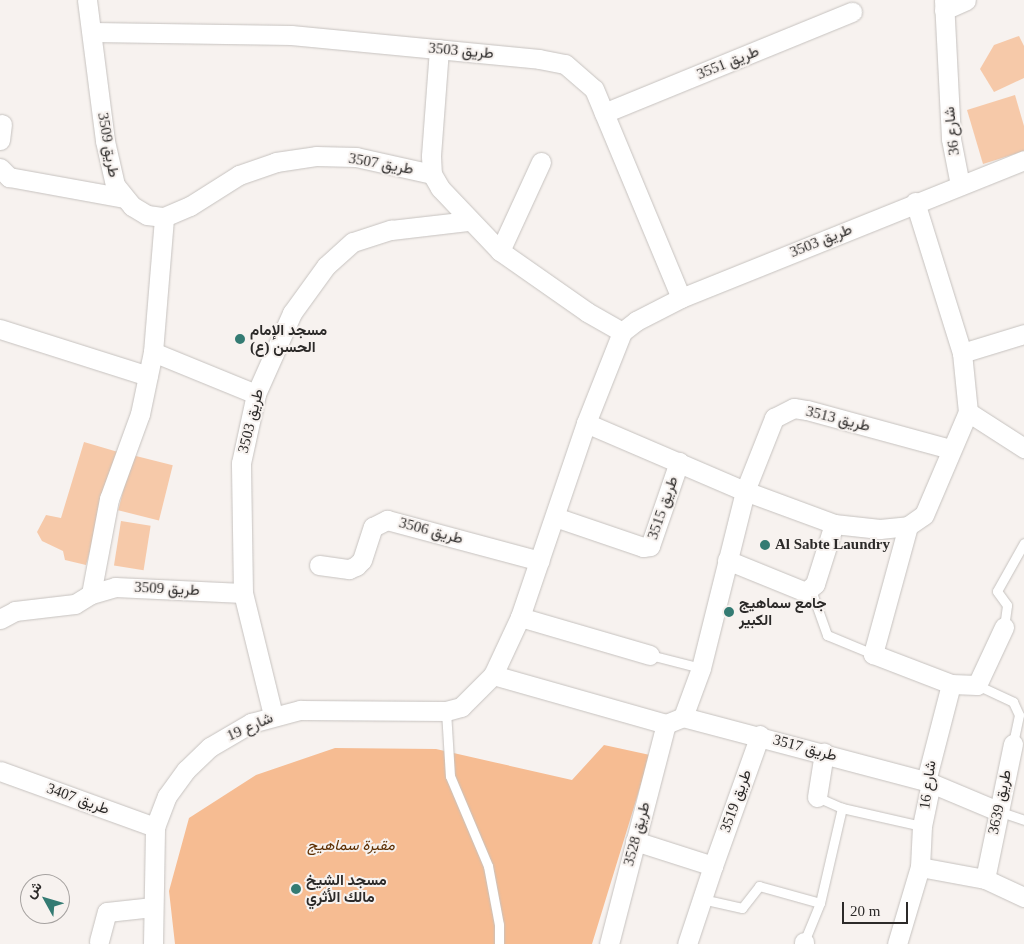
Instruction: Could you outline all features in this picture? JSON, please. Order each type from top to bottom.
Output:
[{"type":"street","name":"طريق 3509","points":[[87,0],[93,32],[110,168],[124,198],[147,215],[164,217]]},
{"type":"street","name":"شارع 36","points":[[960,185],[951,139],[944,5],[966,0]]},
{"type":"street","name":"طريق 3551","points":[[604,113],[852,12]]},
{"type":"street","name":"طريق 3503","points":[[93,32],[292,35],[439,49],[566,64],[594,89],[681,298]]},
{"type":"street","name":"طريق 3507","points":[[439,49],[432,174],[440,188],[500,250],[586,312],[622,332]]},
{"type":"street","name":"طريق 3507","points":[[164,217],[190,206],[239,175],[276,162],[316,156],[356,157],[432,174]]},
{"type":"street","points":[[960,185],[1024,160]]},
{"type":"street","points":[[500,250],[541,162]]},
{"type":"street","points":[[0,168],[9,177],[124,198]]},
{"type":"street","name":"طريق 3503","points":[[622,332],[636,321],[681,298],[914,202],[960,185]]},
{"type":"street","points":[[586,423],[745,490],[834,524],[880,529],[908,526],[924,515],[950,449],[968,412],[962,354],[914,202]]},
{"type":"street","points":[[91,594],[109,499],[140,414],[153,352],[164,217]]},
{"type":"street","name":"طريق 3503","points":[[274,715],[243,593],[242,462],[256,394],[292,313],[326,266],[353,242],[391,230],[469,220]]},
{"type":"street","points":[[0,329],[148,376]]},
{"type":"street","points":[[493,675],[520,617],[586,423],[622,332]]},
{"type":"street","points":[[962,354],[1024,334]]},
{"type":"street","points":[[153,352],[256,394]]},
{"type":"street","name":"طريق 3513","points":[[745,490],[768,426],[774,418],[794,408],[950,449]]},
{"type":"street","points":[[968,412],[1024,448]]},
{"type":"street","name":"طريق 3515","points":[[555,517],[643,547],[650,546],[679,462]]},
{"type":"street","points":[[675,720],[701,668],[745,490]]},
{"type":"street","name":"طريق 3506","points":[[319,565],[349,569],[356,566],[362,560],[373,527],[387,520],[540,561]]},
{"type":"street","points":[[727,560],[802,592],[810,590],[834,524]]},
{"type":"street","points":[[908,526],[873,654],[952,684],[977,685],[1004,626]]},
{"type":"street","name":"طريق 3509","points":[[0,619],[15,611],[75,604],[91,594],[128,586],[243,593]]},
{"type":"street","points":[[520,617],[650,655]]},
{"type":"street","name":"شارع 19","points":[[153,944],[155,827],[167,796],[186,770],[210,747],[229,734],[274,715],[326,709],[446,711],[461,707],[493,675]]},
{"type":"street","name":"طريق 3517","points":[[493,675],[675,720],[760,735],[824,752],[929,782],[998,811]]},
{"type":"street","name":"شارع 16","points":[[902,942],[920,867],[922,826],[929,782],[952,684]]},
{"type":"street","name":"طريق 3528","points":[[609,944],[635,841],[675,720]]},
{"type":"street","name":"طريق 3519","points":[[687,944],[760,735]]},
{"type":"street","name":"طريق 3639","points":[[985,879],[1013,744]]},
{"type":"street","points":[[817,797],[824,752]]},
{"type":"street","name":"طريق 3407","points":[[0,771],[155,827]]},
{"type":"street","points":[[635,841],[713,866]]},
{"type":"street","points":[[920,867],[985,879],[1024,897]]},
{"type":"street","points":[[99,941],[107,912],[153,907]]},
{"type":"lane","points":[[1004,626],[1007,604],[997,591],[1024,543]]},
{"type":"lane","points":[[810,590],[827,635],[873,654]]},
{"type":"lane","points":[[650,655],[701,668]]},
{"type":"lane","name":"طريق 3639","points":[[977,685],[1013,702],[1019,715],[1013,744]]},
{"type":"lane","points":[[446,711],[452,782],[488,866],[499,925],[499,944]]},
{"type":"lane","points":[[817,797],[842,808],[922,826]]},
{"type":"lane","points":[[804,943],[820,903],[842,808]]},
{"type":"lane","points":[[998,811],[1024,820]]},
{"type":"lane","points":[[702,899],[742,908],[759,886],[820,903]]},
{"type":"green space","name":"مقبرة سماهيج","points":[[604,745],[650,755],[592,944],[175,944],[169,891],[189,818],[256,775],[335,748],[436,749],[572,780]]},
{"type":"building","points":[[1019,36],[1024,46],[1024,78],[994,92],[980,69],[994,45]]},
{"type":"building","points":[[1015,95],[1024,126],[1024,151],[983,164],[967,110]]},
{"type":"building","points":[[84,442],[118,452],[86,565],[65,560],[63,551],[42,541],[37,532],[46,515],[61,518]]},
{"type":"building","points":[[132,455],[173,465],[159,520],[118,510]]},
{"type":"building","points":[[121,521],[151,526],[144,570],[114,565]]},
{"type":"place","name":"مسجد الإمام الحسن (ع)","points":[[240,339]]},
{"type":"place","name":"Al Sabte Laundry","points":[[765,545]]},
{"type":"place","name":"جامع سماهيج الكبير","points":[[729,612]]},
{"type":"place","name":"مسجد الشيخ مالك الأثري","points":[[296,889]]}]
